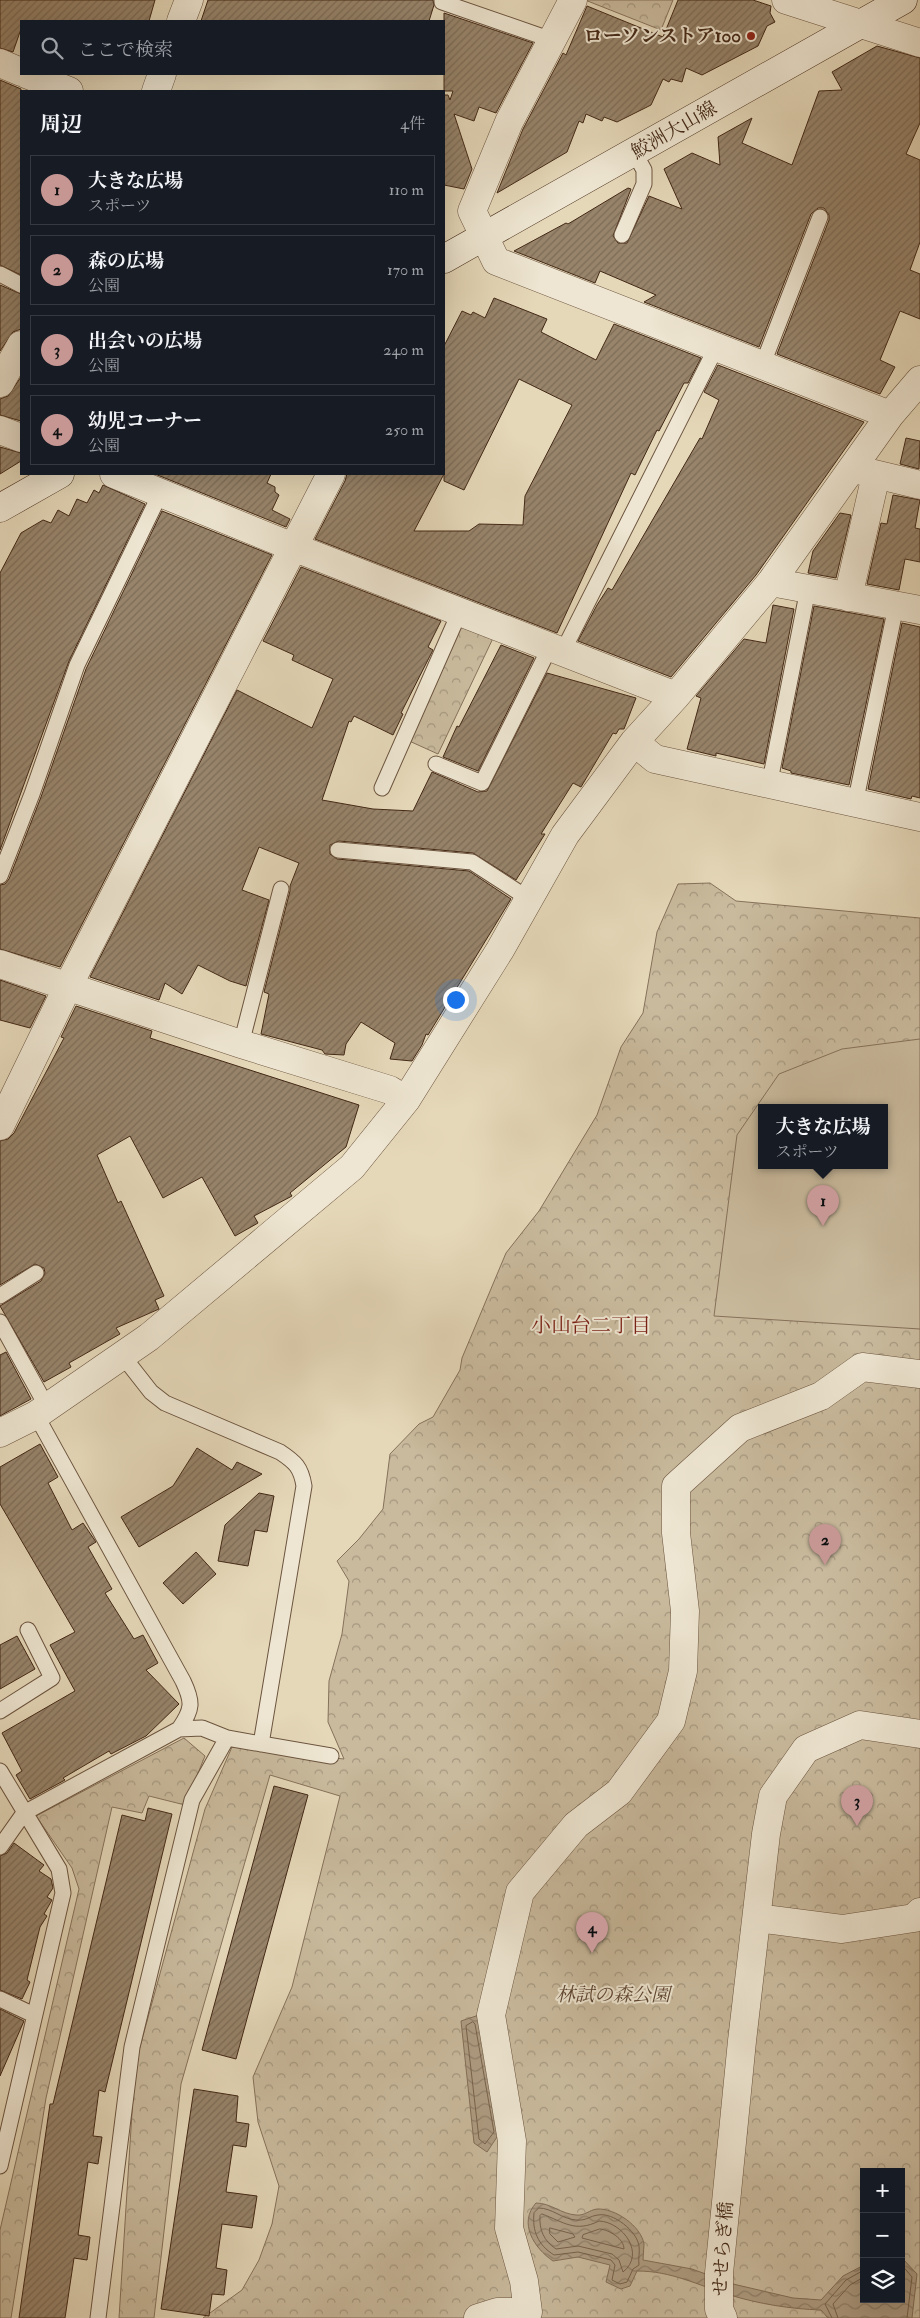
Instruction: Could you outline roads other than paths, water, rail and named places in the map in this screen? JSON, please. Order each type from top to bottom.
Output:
[{"type":"street","points":[[181,20],[188,0]]},
{"type":"street","points":[[573,0],[508,122],[472,211],[496,261],[890,415]]},
{"type":"street","points":[[786,0],[863,23],[920,43]]},
{"type":"street","name":"鮫洲大山線","points":[[445,258],[903,0]]},
{"type":"street","points":[[0,63],[20,72]]},
{"type":"street","points":[[29,75],[66,90]]},
{"type":"street","points":[[156,90],[162,75]]},
{"type":"street","points":[[0,383],[20,346]]},
{"type":"street","points":[[0,1433],[42,1411],[149,1337],[352,1167],[406,1100],[500,950],[565,835],[634,742],[676,696],[864,472],[890,415],[920,380]]},
{"type":"street","points":[[0,430],[20,438]]},
{"type":"street","points":[[864,472],[920,485]]},
{"type":"street","points":[[848,596],[864,472]]},
{"type":"street","points":[[0,508],[58,475]]},
{"type":"street","points":[[117,475],[293,547],[676,696]]},
{"type":"street","points":[[0,1126],[68,986],[330,475]]},
{"type":"street","points":[[771,582],[908,608]]},
{"type":"street","points":[[634,742],[655,759],[769,786],[920,817]]},
{"type":"street","points":[[0,964],[240,1044],[390,1090],[406,1100]]},
{"type":"street","points":[[478,2318],[498,2312],[528,2312],[524,2280],[509,2228],[512,2141],[491,2015],[520,1892],[576,1826],[619,1792],[671,1721],[683,1671],[685,1611],[676,1533],[676,1486],[740,1428],[821,1396],[862,1367],[920,1374]]},
{"type":"street","name":"せせらぎ橋","points":[[723,2318],[719,2309],[719,2273],[766,1834],[773,1796],[806,1749],[860,1725],[920,1734]]},
{"type":"street","points":[[758,1918],[842,1929],[914,1918],[920,1912]]},
{"type":"lane","points":[[442,0],[442,2],[552,40]]},
{"type":"lane","points":[[622,235],[644,184],[644,170],[634,152]]},
{"type":"lane","points":[[762,366],[820,217]]},
{"type":"lane","points":[[0,274],[20,284]]},
{"type":"lane","points":[[436,764],[482,783],[557,649],[716,348]]},
{"type":"lane","points":[[0,876],[32,794],[77,665],[161,492]]},
{"type":"lane","points":[[769,786],[808,589]]},
{"type":"lane","points":[[855,804],[908,608]]},
{"type":"lane","points":[[382,788],[460,611]]},
{"type":"lane","points":[[338,850],[472,862],[529,899]]},
{"type":"lane","points":[[240,1044],[281,889]]},
{"type":"lane","points":[[0,1296],[36,1274]]},
{"type":"lane","points":[[0,1322],[42,1411],[190,1696],[190,1713],[179,1729]]},
{"type":"lane","points":[[122,1355],[151,1392],[165,1403],[280,1452],[292,1460],[302,1472],[304,1486],[302,1502],[261,1744]]},
{"type":"lane","points":[[0,1711],[52,1678],[28,1630]]},
{"type":"lane","points":[[0,1847],[24,1813],[179,1729],[202,1728],[227,1738],[331,1756]]},
{"type":"lane","points":[[98,2318],[132,2047],[192,1800],[227,1738]]},
{"type":"lane","points":[[0,1771],[58,1869],[63,1892],[0,2166]]},
{"type":"lane","points":[[0,2000],[34,2015]]},
{"type":"water","points":[[479,2015],[499,2134],[487,2152],[474,2143],[461,2021]]},
{"type":"water","points":[[536,2203],[576,2215],[582,2215],[592,2210],[604,2209],[626,2219],[638,2231],[644,2244],[643,2260],[692,2269],[733,2284],[793,2298],[821,2300],[843,2276],[860,2267],[860,2303],[905,2303],[905,2261],[917,2274],[912,2318],[828,2318],[821,2310],[752,2301],[662,2273],[637,2271],[630,2286],[621,2289],[606,2282],[610,2265],[578,2257],[553,2261],[546,2256],[535,2242],[528,2227],[531,2211]]},
{"type":"place","name":"ローソンストア100","points":[[751,36]]},
{"type":"place","name":"大きな広場","points":[[823,1226]]},
{"type":"place","name":"森の広場","points":[[825,1565]]},
{"type":"place","name":"出会いの広場","points":[[857,1826]]},
{"type":"place","name":"幼児コーナー","points":[[592,1953]]},
{"type":"district","name":"小山台二丁目","points":[[591,1325]]},
{"type":"park label","name":"林試の森公園","points":[[613,1995]]}]
